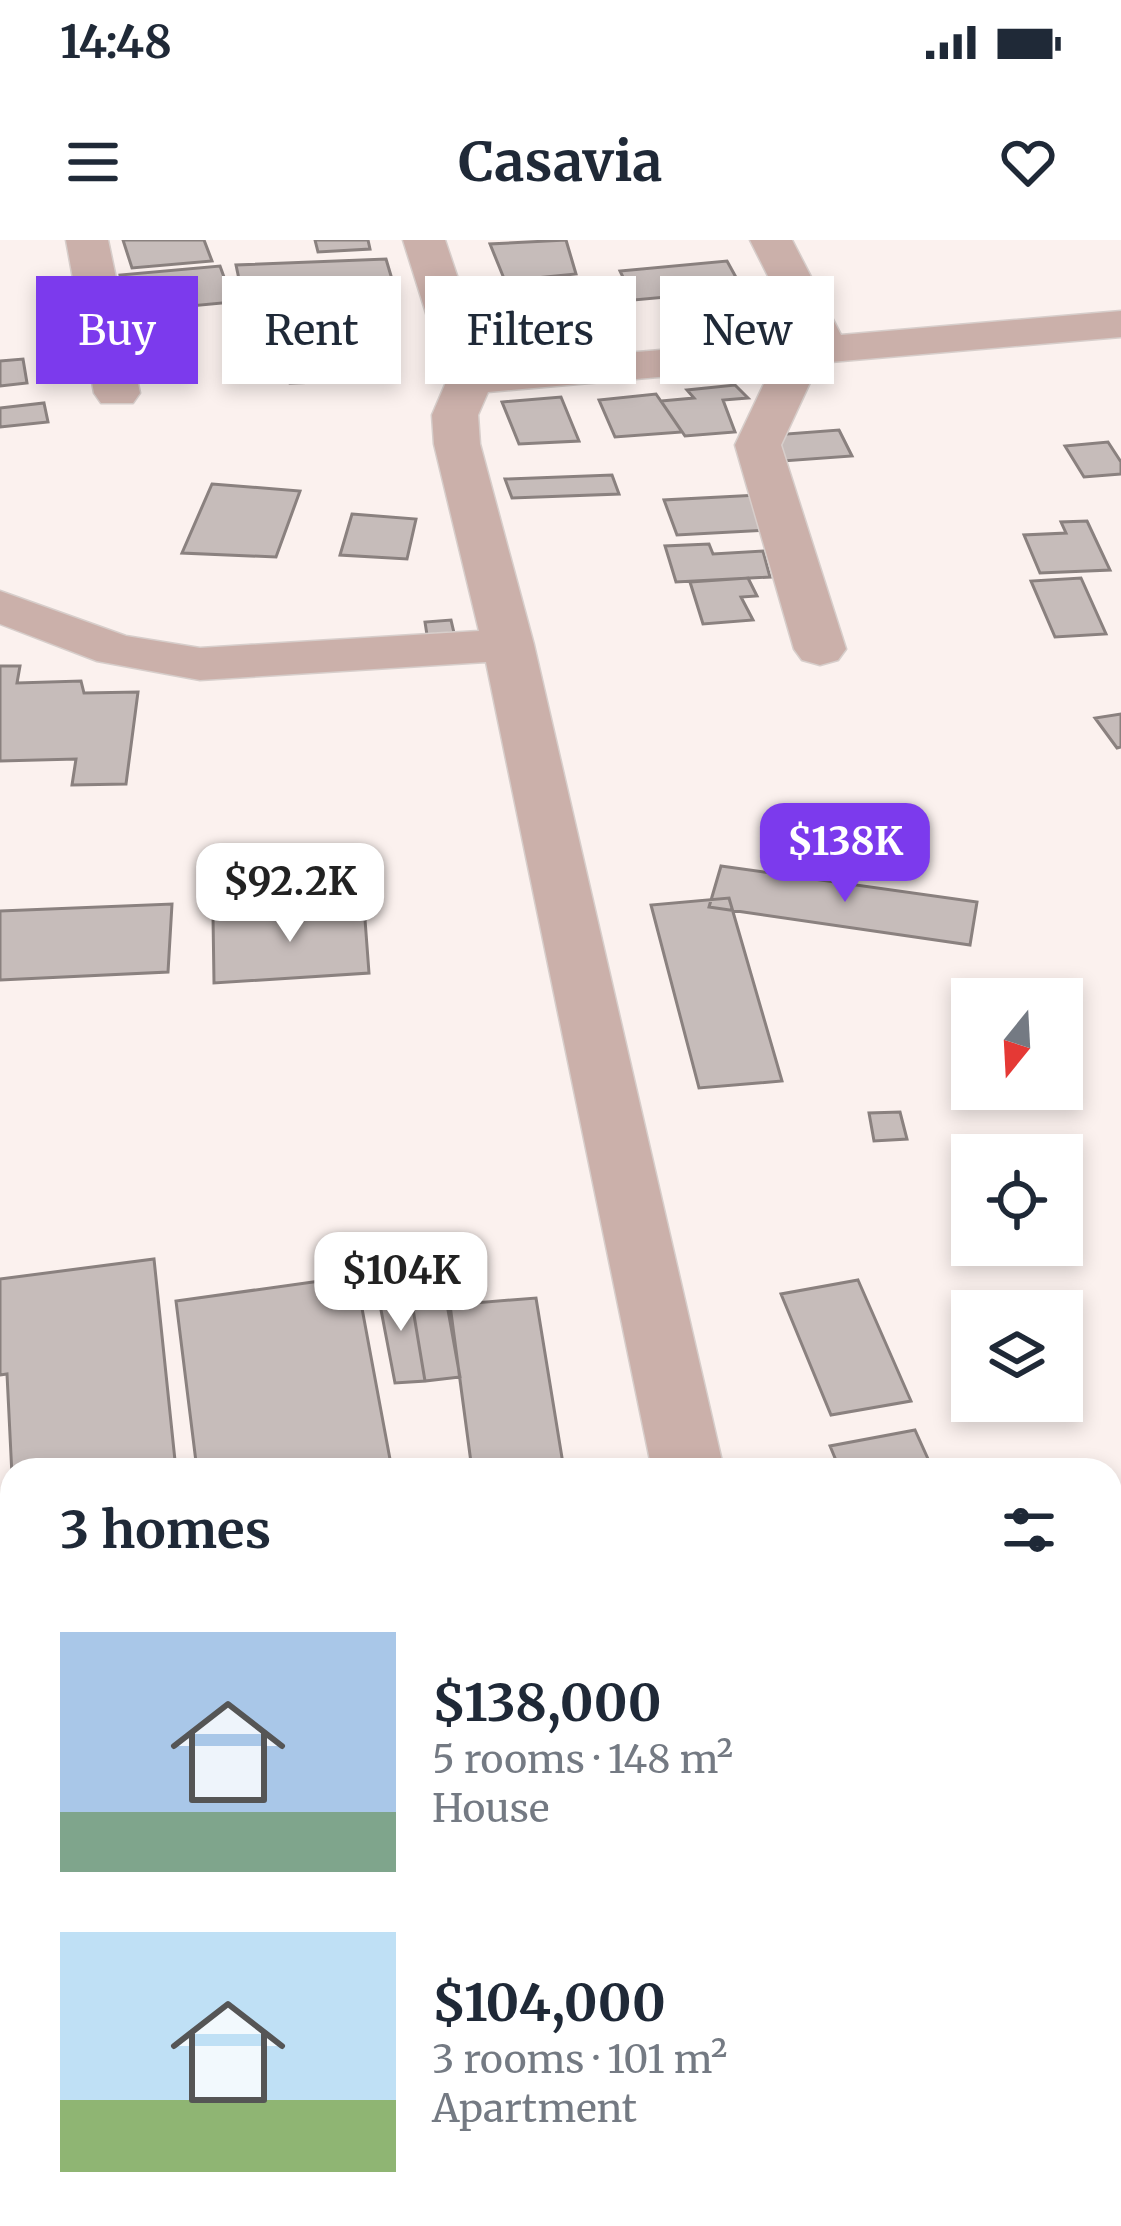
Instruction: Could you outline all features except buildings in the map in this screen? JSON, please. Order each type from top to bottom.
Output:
[{"type":"street","points":[[87,240],[117,393]]},
{"type":"street","points":[[424,240],[436,276]]},
{"type":"street","points":[[771,240],[785,276]]},
{"type":"street","points":[[834,349],[1121,324]]},
{"type":"street","points":[[468,384],[455,415],[457,444],[508,645],[685,1458]]},
{"type":"street","points":[[794,384],[758,445],[820,650]]},
{"type":"street","points":[[0,606],[115,650],[200,664],[508,645]]}]
